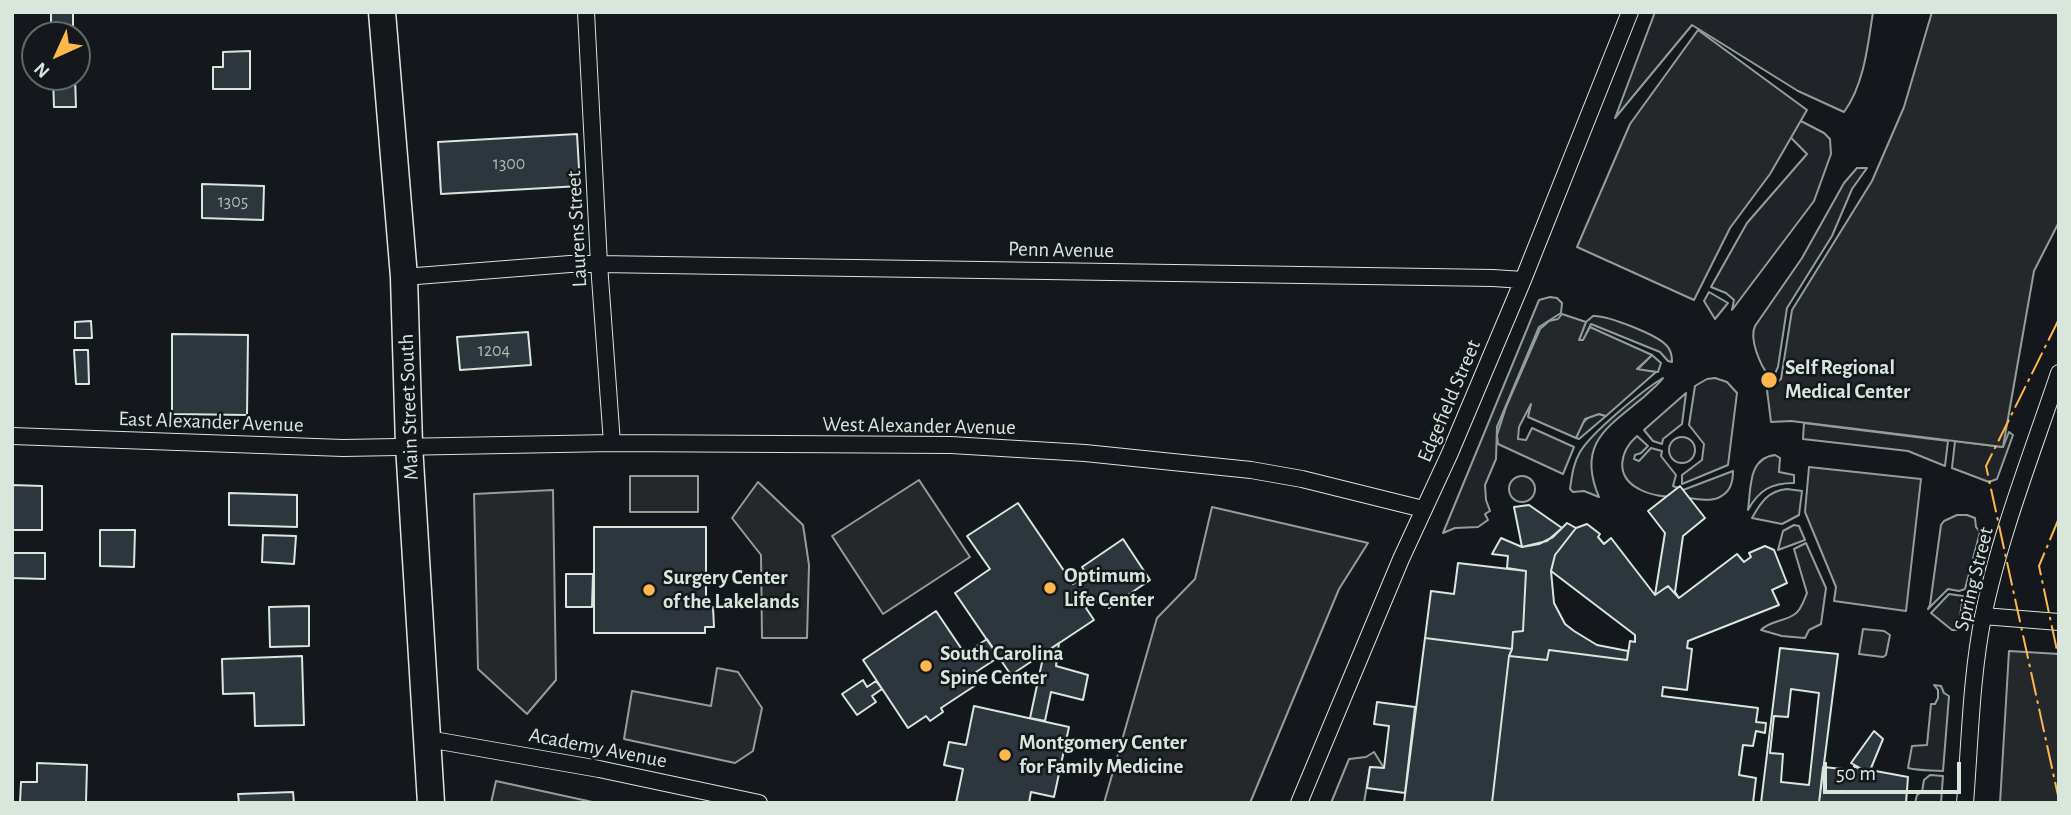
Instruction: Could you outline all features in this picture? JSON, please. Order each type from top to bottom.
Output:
[{"type":"main road","name":"Main Street South","points":[[382,12],[404,277],[409,445],[431,803]]},
{"type":"street","name":"Laurens Street","points":[[586,12],[599,264],[612,443]]},
{"type":"street","name":"Edgefield Street","points":[[1299,803],[1523,280],[1630,12]]},
{"type":"street","name":"Penn Avenue","points":[[404,277],[599,264],[1523,280]]},
{"type":"street","name":"Spring Street","points":[[1965,803],[1976,661],[1983,616],[1999,555],[2059,373]]},
{"type":"street","name":"East Alexander Avenue","points":[[12,436],[343,448],[409,445]]},
{"type":"street","name":"West Alexander Avenue","points":[[409,445],[951,445],[1085,453],[1251,470],[1302,479],[1423,509]]},
{"type":"street","points":[[1983,616],[2059,622]]},
{"type":"street","name":"Academy Avenue","points":[[428,739],[599,769],[759,803]]},
{"type":"shaded area","points":[[1655,12],[1873,12],[1861,77],[1844,112],[1798,91],[1692,25],[1615,118]]},
{"type":"shaded area","points":[[1932,12],[2059,12],[2059,222],[2034,271],[2003,447],[1791,421],[1771,422],[1767,390],[1781,379],[1792,310],[1872,181],[1904,107]]},
{"type":"shaded area","points":[[1698,30],[1807,110],[1770,174],[1730,228],[1694,300],[1577,247],[1630,124]]},
{"type":"shaded area","points":[[1747,93],[1824,133],[1830,139],[1831,154],[1814,201],[1732,310],[1734,300],[1726,293],[1711,287],[1747,223],[1807,154]]},
{"type":"shaded area","points":[[1857,168],[1867,168],[1852,189],[1832,236],[1787,308],[1778,367],[1774,376],[1769,376],[1756,352],[1753,338],[1755,326],[1802,258],[1844,183]]},
{"type":"shaded area","points":[[1709,292],[1728,303],[1715,319],[1704,301]]},
{"type":"shaded area","points":[[1557,298],[1562,303],[1561,313],[1539,327],[1497,427],[1496,459],[1485,485],[1490,511],[1485,514],[1488,520],[1478,527],[1455,528],[1443,533],[1539,300]]},
{"type":"shaded area","points":[[1562,314],[1586,322],[1579,340],[1583,340],[1590,327],[1652,355],[1637,369],[1656,372],[1606,416],[1599,414],[1585,419],[1576,438],[1528,417],[1531,404],[1519,427],[1518,439],[1526,440],[1532,428],[1574,447],[1563,474],[1498,444],[1497,435],[1506,407],[1540,329]]},
{"type":"shaded area","points":[[1593,316],[1620,322],[1654,337],[1668,348],[1672,362],[1660,352],[1591,324],[1583,341],[1579,340],[1586,322]]},
{"type":"shaded area","points":[[1652,355],[1661,363],[1658,372],[1637,370]]},
{"type":"shaded area","points":[[1663,378],[1599,438],[1591,463],[1599,497],[1584,491],[1573,492],[1570,489],[1574,466],[1586,444],[1618,412]]},
{"type":"shaded area","points":[[1715,378],[1727,382],[1737,393],[1728,465],[1682,484],[1682,475],[1702,460],[1704,444],[1689,425],[1695,386]]},
{"type":"shaded area","points":[[1686,393],[1682,424],[1663,439],[1662,444],[1653,441],[1644,430]]},
{"type":"shaded area","points":[[1599,414],[1606,416],[1579,439],[1576,438],[1586,419]]},
{"type":"shaded area","points":[[1804,423],[1948,441],[1945,466],[1908,451],[1803,439]]},
{"type":"shaded area","points":[[2009,432],[2013,435],[1997,479],[1989,482],[1952,468],[1955,441],[2003,447]]},
{"type":"shaded area","points":[[1637,436],[1648,446],[1635,455],[1634,459],[1639,461],[1651,448],[1662,451],[1661,456],[1676,475],[1673,486],[1683,490],[1733,471],[1730,488],[1715,499],[1706,500],[1662,496],[1639,489],[1626,477],[1622,463],[1627,449]]},
{"type":"shaded area","points":[[1682,437],[1691,441],[1695,450],[1691,459],[1682,463],[1673,459],[1669,450],[1673,441]]},
{"type":"shaded area","points":[[1775,455],[1780,458],[1779,472],[1794,475],[1794,483],[1779,484],[1766,489],[1748,510],[1755,468],[1766,457]]},
{"type":"shaded area","points":[[1809,467],[1921,479],[1906,611],[1834,601],[1836,587],[1805,512]]},
{"type":"shaded area","points":[[630,476],[698,476],[698,512],[630,512]]},
{"type":"shaded area","points":[[1522,476],[1531,480],[1535,489],[1531,498],[1522,502],[1513,498],[1509,489],[1513,480]]},
{"type":"shaded area","points":[[919,480],[970,557],[883,614],[832,536]]},
{"type":"shaded area","points":[[758,482],[803,525],[809,565],[807,638],[762,638],[761,555],[732,518]]},
{"type":"shaded area","points":[[1787,489],[1802,491],[1799,515],[1782,524],[1752,518],[1766,498]]},
{"type":"shaded area","points":[[553,490],[556,680],[527,714],[478,669],[474,494]]},
{"type":"shaded area","points":[[1212,507],[1368,543],[1339,589],[1250,803],[1104,803],[1157,618],[1195,579]]},
{"type":"shaded area","points":[[1957,515],[1975,518],[1980,532],[1965,589],[1948,589],[1928,609],[1941,525]]},
{"type":"shaded area","points":[[1794,525],[1799,526],[1805,540],[1778,550],[1783,531]]},
{"type":"shaded area","points":[[1806,543],[1826,588],[1821,624],[1809,630],[1805,638],[1782,636],[1761,630],[1795,614],[1802,605],[1807,593],[1794,549]]},
{"type":"shaded area","points":[[1949,594],[1963,596],[1958,630],[1952,630],[1931,613]]},
{"type":"shaded area","points":[[1863,629],[1884,631],[1890,635],[1886,655],[1883,657],[1859,654]]},
{"type":"shaded area","points":[[2009,651],[2059,654],[2059,803],[2000,803]]},
{"type":"shaded area","points":[[717,668],[738,672],[762,708],[753,751],[735,763],[624,739],[632,691],[711,706]]},
{"type":"shaded area","points":[[1934,685],[1941,686],[1949,696],[1943,771],[1908,768],[1912,746],[1927,745],[1931,704],[1935,704],[1938,698],[1938,690]]},
{"type":"shaded area","points":[[1374,752],[1384,768],[1370,767],[1364,803],[1331,803],[1349,759],[1366,757]]},
{"type":"shaded area","points":[[1930,775],[1943,776],[1941,803],[1915,803],[1917,795],[1922,792],[1924,780]]},
{"type":"shaded area","points":[[496,781],[597,803],[491,803]]},
{"type":"building","points":[[51,12],[73,12],[73,21],[51,21]]},
{"type":"building","points":[[250,51],[250,89],[213,89],[213,67],[223,67],[223,52]]},
{"type":"building","points":[[53,91],[75,91],[76,107],[54,107]]},
{"type":"building","points":[[577,134],[580,186],[441,194],[438,142]]},
{"type":"building","points":[[202,184],[264,186],[263,220],[202,218]]},
{"type":"building","points":[[91,321],[92,338],[75,338],[75,322]]},
{"type":"building","points":[[528,332],[531,365],[460,370],[457,337]]},
{"type":"building","points":[[172,334],[248,335],[247,415],[172,414]]},
{"type":"building","points":[[74,350],[88,350],[89,384],[76,384]]},
{"type":"building","points":[[12,485],[42,486],[42,530],[12,530]]},
{"type":"building","points":[[1680,486],[1705,518],[1683,536],[1675,592],[1679,598],[1668,586],[1655,595],[1665,533],[1648,511]]},
{"type":"building","points":[[229,493],[297,495],[297,527],[229,525]]},
{"type":"building","name":"Optimum Life Center","points":[[1018,503],[1073,584],[1087,575],[1082,567],[1123,539],[1150,580],[1109,608],[1102,598],[1086,608],[1094,620],[1011,675],[955,593],[990,569],[967,536]]},
{"type":"building","points":[[1529,505],[1562,528],[1547,541],[1522,547],[1514,507]]},
{"type":"building","points":[[1567,523],[1576,528],[1555,555],[1551,571],[1554,603],[1565,624],[1597,645],[1628,651],[1627,660],[1549,650],[1547,660],[1509,656],[1513,632],[1523,631],[1526,571],[1507,568],[1508,556],[1492,554],[1501,538],[1522,547],[1539,544],[1553,537]]},
{"type":"building","points":[[1587,524],[1600,534],[1598,537],[1604,544],[1611,538],[1655,595],[1668,586],[1679,598],[1737,554],[1744,562],[1751,557],[1749,553],[1765,546],[1774,550],[1787,583],[1772,590],[1779,605],[1688,641],[1687,648],[1692,649],[1687,690],[1663,687],[1662,696],[1758,708],[1756,722],[1766,723],[1765,733],[1756,731],[1753,746],[1743,745],[1739,775],[1756,778],[1753,803],[1492,803],[1509,656],[1547,660],[1549,650],[1627,660],[1630,641],[1635,642],[1635,635],[1551,571],[1555,555],[1576,528]]},
{"type":"building","name":"Surgery Center of the Lakelands","points":[[594,527],[706,527],[706,607],[713,607],[714,627],[705,627],[705,633],[594,633]]},
{"type":"building","points":[[100,530],[135,530],[134,567],[100,566]]},
{"type":"building","points":[[263,535],[296,536],[294,564],[262,562]]},
{"type":"building","points":[[12,553],[45,553],[45,579],[12,578]]},
{"type":"building","points":[[1458,563],[1526,571],[1523,631],[1513,632],[1512,649],[1425,638],[1431,591],[1454,594]]},
{"type":"building","points":[[566,574],[593,574],[592,607],[566,607]]},
{"type":"building","points":[[309,606],[309,646],[270,647],[269,607]]},
{"type":"building","name":"South Carolina Spine Center","points":[[936,611],[965,654],[987,639],[999,657],[976,672],[982,681],[941,708],[943,712],[930,721],[926,716],[908,728],[863,660]]},
{"type":"building","points":[[1425,638],[1512,649],[1492,803],[1404,803]]},
{"type":"building","points":[[1059,643],[1056,666],[1088,675],[1083,700],[1051,692],[1045,721],[1030,718],[1044,653]]},
{"type":"building","points":[[1780,648],[1838,654],[1819,803],[1761,803]]},
{"type":"building","points":[[302,656],[304,725],[255,726],[254,693],[223,694],[222,659]]},
{"type":"building","points":[[863,680],[867,687],[876,681],[882,689],[872,696],[876,702],[857,715],[842,694]]},
{"type":"building","points":[[1791,689],[1819,693],[1809,785],[1781,782],[1783,754],[1770,753],[1774,716],[1788,717]]},
{"type":"building","points":[[1377,702],[1415,707],[1405,793],[1367,788],[1370,767],[1384,768],[1389,726],[1374,724]]},
{"type":"building","name":"Montgomery Center for Family Medicine","points":[[974,706],[1069,727],[1054,797],[1031,792],[1029,803],[956,803],[963,769],[944,765],[949,742],[966,745]]},
{"type":"building","points":[[1874,731],[1883,739],[1869,773],[1851,763]]},
{"type":"building","points":[[37,763],[87,765],[86,803],[20,803],[21,782],[37,782]]},
{"type":"building","points":[[1854,766],[1869,773],[1870,770],[1908,777],[1906,803],[1819,803],[1823,767],[1853,770]]},
{"type":"building","points":[[293,792],[294,803],[239,803],[238,794]]},
{"type":"power","points":[[2059,319],[1986,466],[2059,800]]},
{"type":"power","points":[[2059,518],[2039,566],[2059,660]]},
{"type":"place","name":"Self Regional Medical Center","points":[[1769,380]]},
{"type":"place","name":"Optimum Life Center","points":[[1050,588]]},
{"type":"place","name":"Surgery Center of the Lakelands","points":[[649,590]]},
{"type":"place","name":"South Carolina Spine Center","points":[[926,666]]},
{"type":"place","name":"Montgomery Center for Family Medicine","points":[[1005,755]]}]
